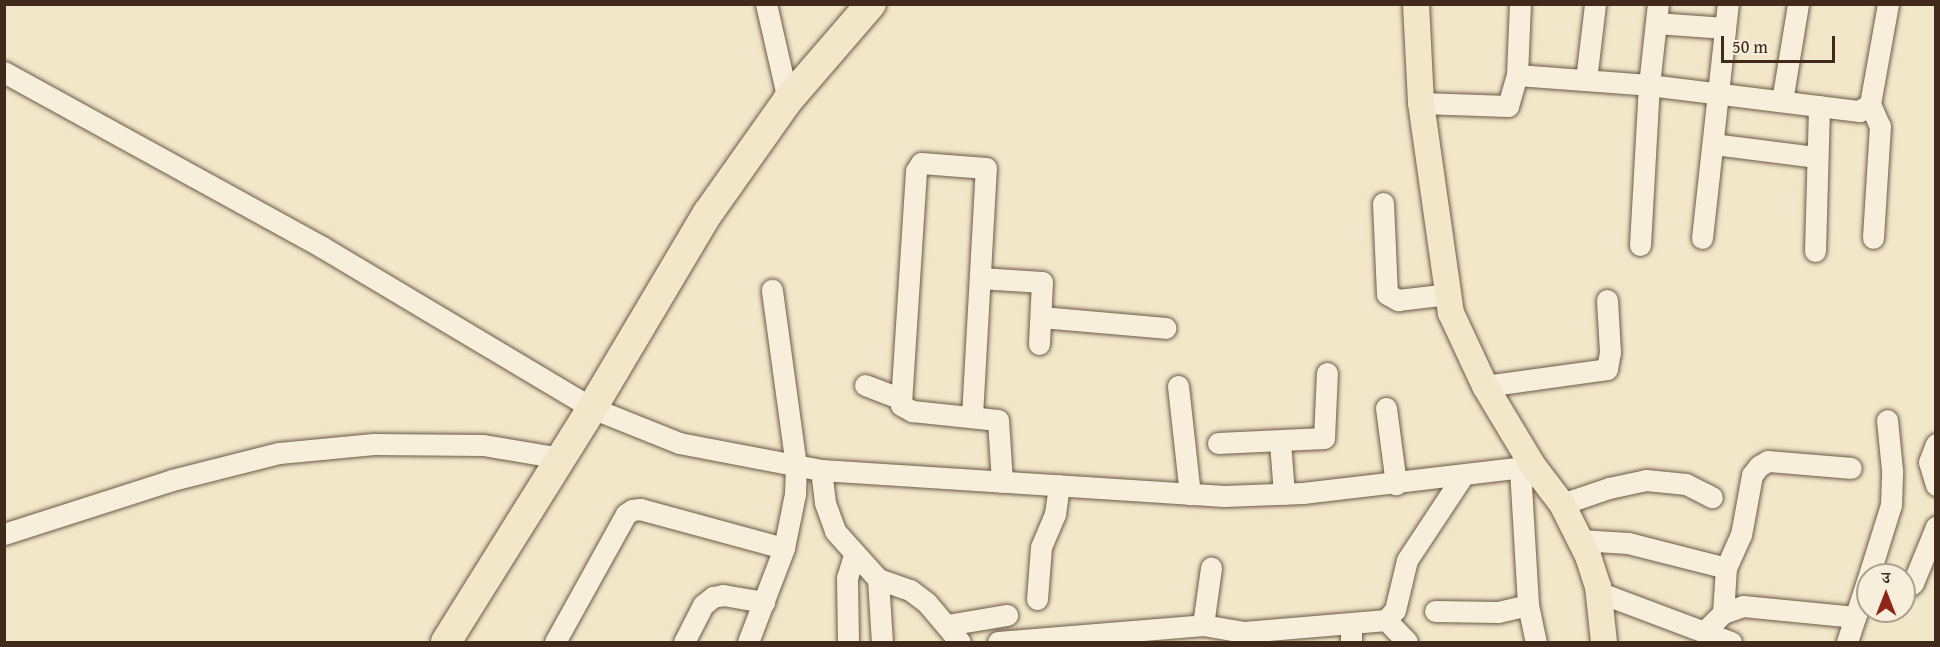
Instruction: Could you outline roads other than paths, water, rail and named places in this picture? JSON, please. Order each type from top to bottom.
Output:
[{"type":"highway","points":[[448,642],[592,408],[708,213],[788,100],[871,4]]},
{"type":"main road","points":[[1416,4],[1421,104],[1448,294],[1458,333],[1526,467],[1562,504],[1580,540],[1598,592],[1604,642]]},
{"type":"street","points":[[766,4],[788,100]]},
{"type":"street","points":[[1421,104],[1508,106],[1517,75],[1520,4]]},
{"type":"street","points":[[1586,80],[1594,4]]},
{"type":"street","points":[[1702,238],[1728,4]]},
{"type":"street","points":[[1782,101],[1798,4]]},
{"type":"street","points":[[1873,238],[1880,126],[1869,104],[1888,4]]},
{"type":"street","points":[[1640,245],[1649,85],[1657,14],[1725,28]]},
{"type":"street","points":[[4,72],[330,252],[592,408],[679,443],[821,470],[1190,494],[1284,494],[1462,477],[1526,467],[1528,605],[1536,642]]},
{"type":"street","points":[[1517,75],[1649,85],[1859,111],[1869,104]]},
{"type":"street","points":[[1815,251],[1819,106]]},
{"type":"street","points":[[1713,144],[1816,157]]},
{"type":"street","points":[[972,416],[986,168],[921,163],[916,171],[910,299],[899,398],[901,405],[912,411],[994,418],[1001,423],[1002,482]]},
{"type":"street","points":[[1383,203],[1386,294],[1398,300],[1448,294]]},
{"type":"street","points":[[980,278],[1040,280],[1040,344]]},
{"type":"street","points":[[748,642],[784,548],[796,466],[772,290]]},
{"type":"street","points":[[1485,386],[1607,369],[1611,352],[1607,300]]},
{"type":"street","points":[[1041,317],[1166,328]]},
{"type":"street","points":[[1218,443],[1280,442],[1324,438],[1327,373]]},
{"type":"street","points":[[866,385],[899,398]]},
{"type":"street","points":[[1178,386],[1190,494]]},
{"type":"street","points":[[1386,408],[1396,484]]},
{"type":"street","points":[[1873,563],[1891,505],[1892,470],[1887,420]]},
{"type":"street","points":[[1280,442],[1284,494]]},
{"type":"street","points":[[4,534],[172,480],[279,453],[375,444],[483,445],[561,458]]},
{"type":"street","points":[[1935,444],[1929,462],[1935,484]]},
{"type":"street","points":[[1723,613],[1726,568],[1741,535],[1752,475],[1768,461],[1851,468]]},
{"type":"street","points":[[821,470],[825,503],[835,531],[854,555],[878,579],[910,590],[954,634],[1007,615]]},
{"type":"street","points":[[998,642],[1203,625],[1244,632],[1351,633],[1386,620],[1395,610],[1407,560],[1462,477]]},
{"type":"street","points":[[1562,504],[1609,488],[1646,480],[1686,484],[1712,497]]},
{"type":"street","points":[[1037,599],[1041,547],[1055,514],[1059,486]]},
{"type":"street","points":[[555,642],[626,514],[632,510],[640,508],[784,548]]},
{"type":"street","points":[[1916,575],[1935,527]]},
{"type":"street","points":[[1580,540],[1628,543],[1726,568]]},
{"type":"street","points":[[848,642],[847,578],[854,555]]},
{"type":"street","points":[[1203,625],[1211,568]]},
{"type":"street","points":[[878,579],[882,642]]},
{"type":"street","points":[[1598,592],[1706,630],[1731,642]]},
{"type":"street","points":[[684,642],[703,605],[713,597],[723,595],[764,602]]},
{"type":"street","points":[[1435,611],[1487,613],[1528,605]]},
{"type":"street","points":[[1706,630],[1723,613],[1743,606],[1855,617],[1847,642]]},
{"type":"street","points":[[1386,620],[1407,642]]}]
